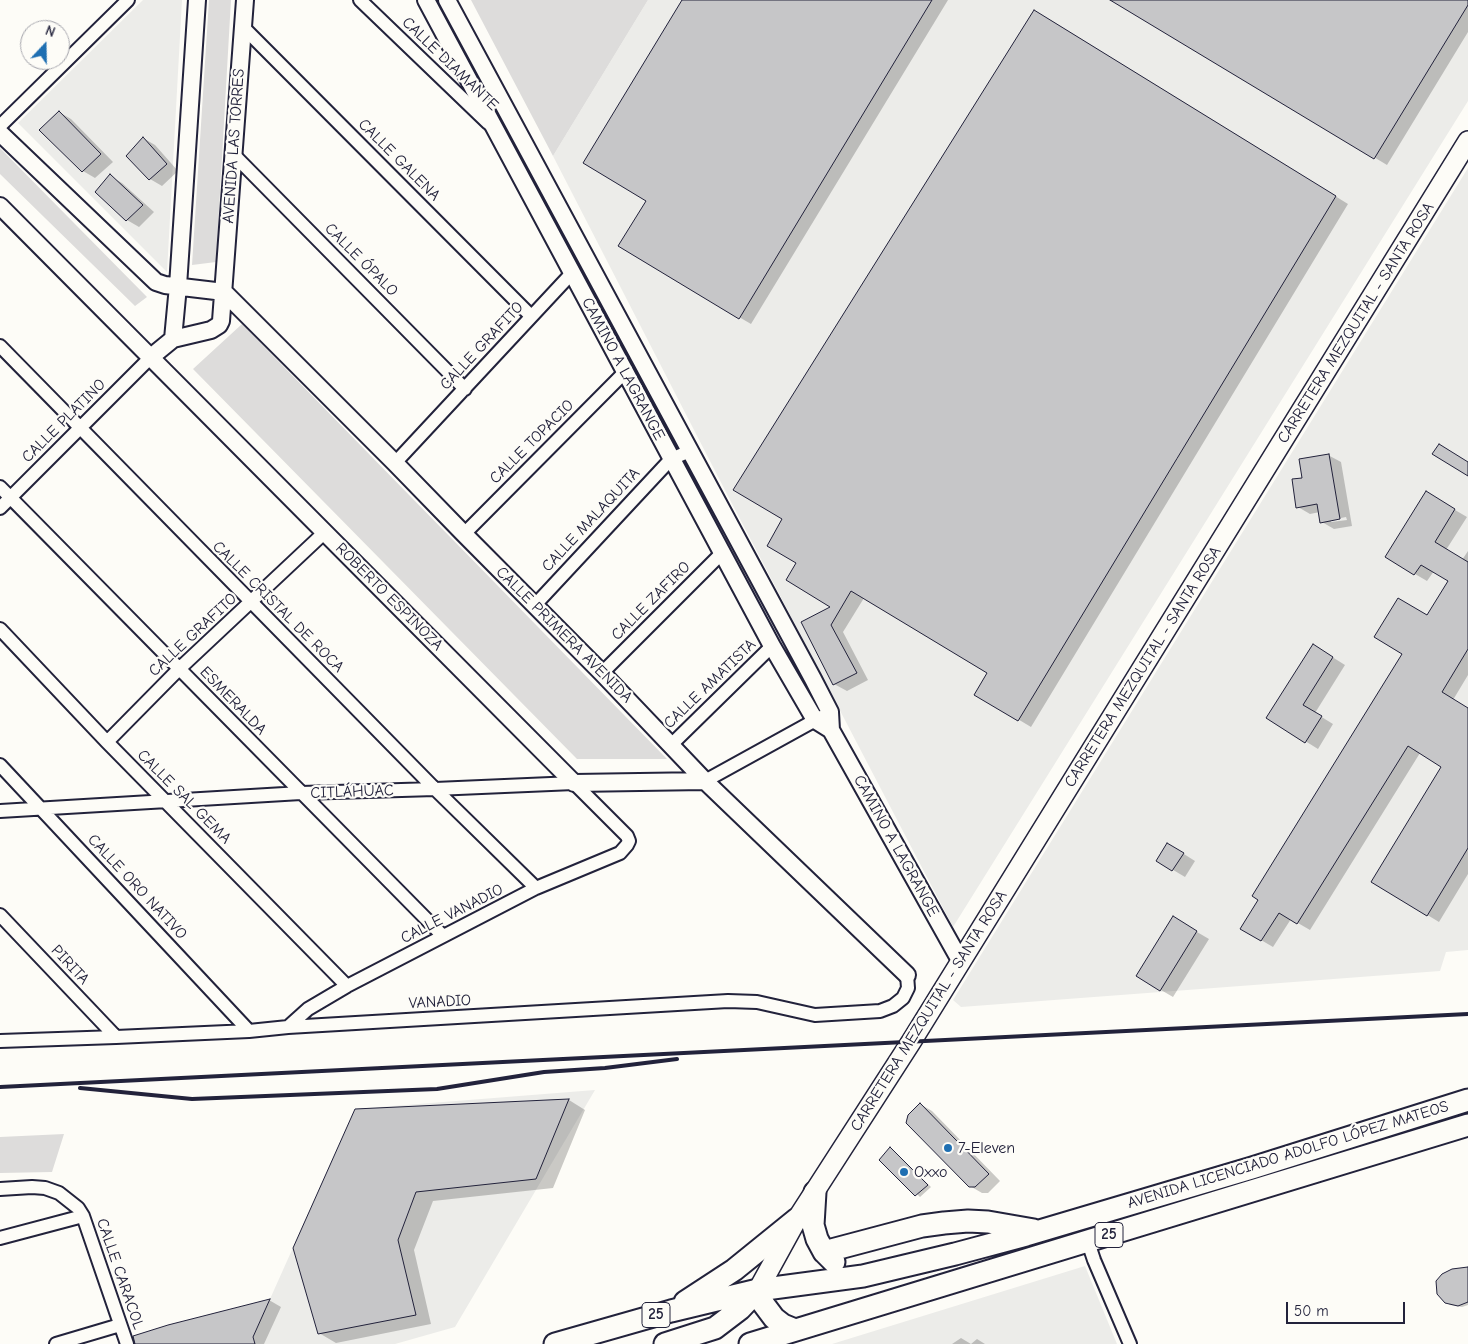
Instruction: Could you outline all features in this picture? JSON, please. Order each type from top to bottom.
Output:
[{"type":"main road","name":"CARRETERA MEZQUITAL - SANTA ROSA","points":[[758,1290],[797,1219],[961,962],[1468,141]]},
{"type":"main road","name":"AVENIDA LICENCIADO ADOLFO LÓPEZ MATEOS","points":[[555,1344],[671,1311],[758,1290],[863,1276],[954,1254],[1252,1168],[1468,1100]]},
{"type":"main road","name":"AVENIDA LICENCIADO ADOLFO LÓPEZ MATEOS","points":[[750,1344],[1468,1125]]},
{"type":"main road","points":[[814,1192],[813,1225],[817,1239],[824,1252],[834,1263],[863,1276]]},
{"type":"main road","points":[[671,1311],[734,1270],[797,1219]]},
{"type":"main road","points":[[824,1252],[922,1226],[944,1223],[988,1222],[1039,1231]]},
{"type":"main road","points":[[665,1344],[715,1328],[740,1309],[758,1290],[762,1302],[774,1318],[783,1325],[796,1330]]},
{"type":"street","points":[[0,126],[128,0]]},
{"type":"street","points":[[173,339],[197,0]]},
{"type":"street","name":"AVENIDA LAS TORRES","points":[[151,357],[173,339],[211,330],[219,325],[221,321],[245,0]]},
{"type":"street","name":"CALLE DIAMANTE","points":[[360,0],[496,131]]},
{"type":"street","name":"CAMINO A LAGRANGE","points":[[426,0],[772,646],[815,720],[831,730]]},
{"type":"street","name":"CAMINO A LAGRANGE","points":[[447,0],[830,712],[831,730],[961,962]]},
{"type":"street","name":"CALLE GALENA","points":[[244,27],[532,316]]},
{"type":"street","points":[[0,133],[156,282],[165,285],[224,292]]},
{"type":"street","name":"CALLE ÓPALO","points":[[234,154],[465,389]]},
{"type":"street","name":"ROBERTO ESPINOZA","points":[[0,206],[627,836]]},
{"type":"street","name":"CALLE GRAFITO","points":[[395,463],[572,273]]},
{"type":"street","name":"CALLE PRIMERA AVENIDA","points":[[224,292],[672,744],[705,781],[907,976]]},
{"type":"street","name":"CALLE CRISTAL DE ROCA","points":[[0,346],[250,603],[536,888]]},
{"type":"street","name":"CALLE PLATINO","points":[[0,508],[151,357]]},
{"type":"street","name":"CALLE TOPACIO","points":[[464,534],[624,372]]},
{"type":"street","points":[[671,458],[690,451]]},
{"type":"street","name":"CALLE MALAQUITA","points":[[534,605],[671,458]]},
{"type":"street","name":"ESMERALDA","points":[[0,487],[442,936]]},
{"type":"street","name":"CALLE GRAFITO","points":[[107,742],[179,669],[325,532]]},
{"type":"street","name":"CALLE ZAFIRO","points":[[602,673],[722,553]]},
{"type":"street","name":"CALLE SAL GEMA","points":[[0,629],[107,742],[347,986]]},
{"type":"street","name":"CALLE AMATISTA","points":[[672,744],[772,646]]},
{"type":"street","points":[[705,781],[830,712]]},
{"type":"street","name":"CALLE ORO NATIVO","points":[[0,765],[249,1031]]},
{"type":"street","name":"CITLÁHUAC","points":[[0,811],[301,793],[574,783],[705,781]]},
{"type":"street","name":"CALLE VANADIO","points":[[288,1027],[308,1010],[347,986],[442,936],[536,888],[620,854],[628,845],[627,836]]},
{"type":"street","name":"PIRITA","points":[[0,915],[116,1038]]},
{"type":"street","name":"VANADIO","points":[[0,1041],[116,1038],[249,1031],[288,1027],[728,1002],[757,1002],[816,1015],[880,1012],[893,1006],[903,998],[908,988],[907,976]]},
{"type":"street","name":"CALLE CARACOL","points":[[0,1189],[45,1188],[59,1193],[78,1208],[83,1216],[127,1344]]},
{"type":"street","points":[[0,1238],[83,1216]]},
{"type":"street","points":[[1088,1242],[1130,1344]]},
{"type":"street","points":[[56,1344],[120,1325]]},
{"type":"shaded area","points":[[143,0],[182,0],[167,272],[18,123]]},
{"type":"shaded area","points":[[209,0],[231,0],[216,262],[192,265]]},
{"type":"shaded area","points":[[471,0],[648,0],[553,156]]},
{"type":"shaded area","points":[[648,0],[1468,0],[1468,101],[953,927],[553,156]]},
{"type":"shaded area","points":[[0,148],[147,297],[135,306],[0,174]]},
{"type":"shaded area","points":[[1468,168],[1468,950],[1446,952],[1440,971],[961,1007],[953,1000]]},
{"type":"shaded area","points":[[242,324],[667,759],[577,759],[193,369]]},
{"type":"shaded area","points":[[595,1090],[455,1327],[395,1344],[255,1344],[253,1337],[355,1109]]},
{"type":"shaded area","points":[[64,1134],[52,1172],[0,1173],[0,1137]]},
{"type":"shaded area","points":[[1085,1266],[1117,1344],[832,1344]]},
{"type":"building","points":[[682,0],[932,0],[739,319],[618,246],[646,201],[583,163]]},
{"type":"building","points":[[1110,0],[1468,0],[1468,5],[1374,159]]},
{"type":"building","points":[[1034,10],[1336,196],[1018,721],[974,695],[987,673],[851,591],[831,625],[857,673],[833,685],[801,622],[830,607],[786,580],[796,563],[767,546],[782,519],[733,490]]},
{"type":"building","points":[[59,111],[101,154],[82,172],[39,130]]},
{"type":"building","points":[[143,137],[167,164],[149,180],[126,156]]},
{"type":"building","points":[[110,174],[143,205],[126,221],[95,192]]},
{"type":"building","points":[[1439,444],[1468,462],[1468,476],[1432,454]]},
{"type":"building","points":[[1329,454],[1340,519],[1320,523],[1317,504],[1296,508],[1292,479],[1302,478],[1299,459]]},
{"type":"building","points":[[1426,491],[1455,509],[1435,542],[1468,562],[1468,649],[1442,692],[1468,708],[1468,848],[1427,916],[1371,882],[1441,767],[1408,746],[1297,924],[1279,913],[1261,941],[1240,929],[1258,900],[1252,896],[1402,654],[1374,637],[1398,598],[1427,615],[1448,581],[1421,565],[1414,575],[1385,557]]},
{"type":"building","points":[[1313,644],[1333,657],[1303,705],[1322,716],[1305,743],[1266,718]]},
{"type":"building","points":[[1167,843],[1184,853],[1172,871],[1156,861]]},
{"type":"building","points":[[1173,916],[1197,931],[1160,991],[1136,976]]},
{"type":"building","points":[[569,1099],[536,1179],[416,1192],[398,1240],[416,1315],[318,1334],[293,1248],[355,1109]]},
{"type":"building","points":[[920,1103],[989,1174],[975,1187],[969,1187],[906,1123],[908,1115]]},
{"type":"building","name":"Oxxo","points":[[890,1147],[928,1185],[915,1196],[879,1160]]},
{"type":"building","points":[[1468,1267],[1468,1302],[1458,1306],[1445,1303],[1437,1294],[1436,1281],[1442,1274],[1452,1269]]},
{"type":"building","points":[[270,1299],[253,1337],[255,1344],[135,1344],[133,1336]]},
{"type":"railway","points":[[0,1087],[1468,1014]]},
{"type":"railway","points":[[80,1088],[192,1099],[437,1089],[544,1072],[605,1068],[677,1059]]},
{"type":"place","name":"7-Eleven","points":[[948,1148]]},
{"type":"place","name":"Oxxo","points":[[904,1172]]}]
